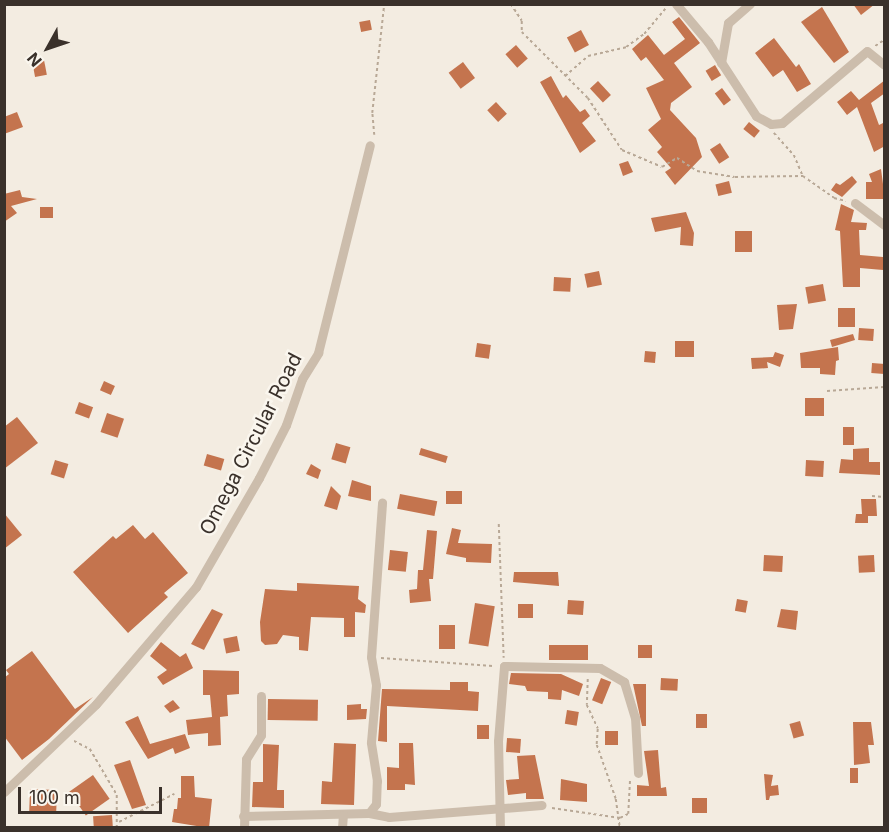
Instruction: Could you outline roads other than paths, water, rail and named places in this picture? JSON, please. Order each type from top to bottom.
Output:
[{"type":"street","points":[[676,4],[721,63],[756,116],[771,124],[782,123],[867,51],[885,65]]},
{"type":"street","points":[[721,63],[728,23],[750,4]]},
{"type":"street","name":"Omega Circular Road","points":[[4,792],[65,736],[196,587],[259,478],[286,425],[302,379],[318,353],[370,145]]},
{"type":"street","points":[[855,203],[885,225]]},
{"type":"street","points":[[369,813],[376,804],[377,781],[371,742],[376,685],[371,657],[382,502]]},
{"type":"street","points":[[500,828],[500,692],[504,666],[610,671],[624,682],[635,717],[638,773]]},
{"type":"street","points":[[244,828],[246,759],[261,735],[261,696]]},
{"type":"street","points":[[243,816],[369,813],[389,817],[542,805]]},
{"type":"street","points":[[342,828],[343,815]]}]
